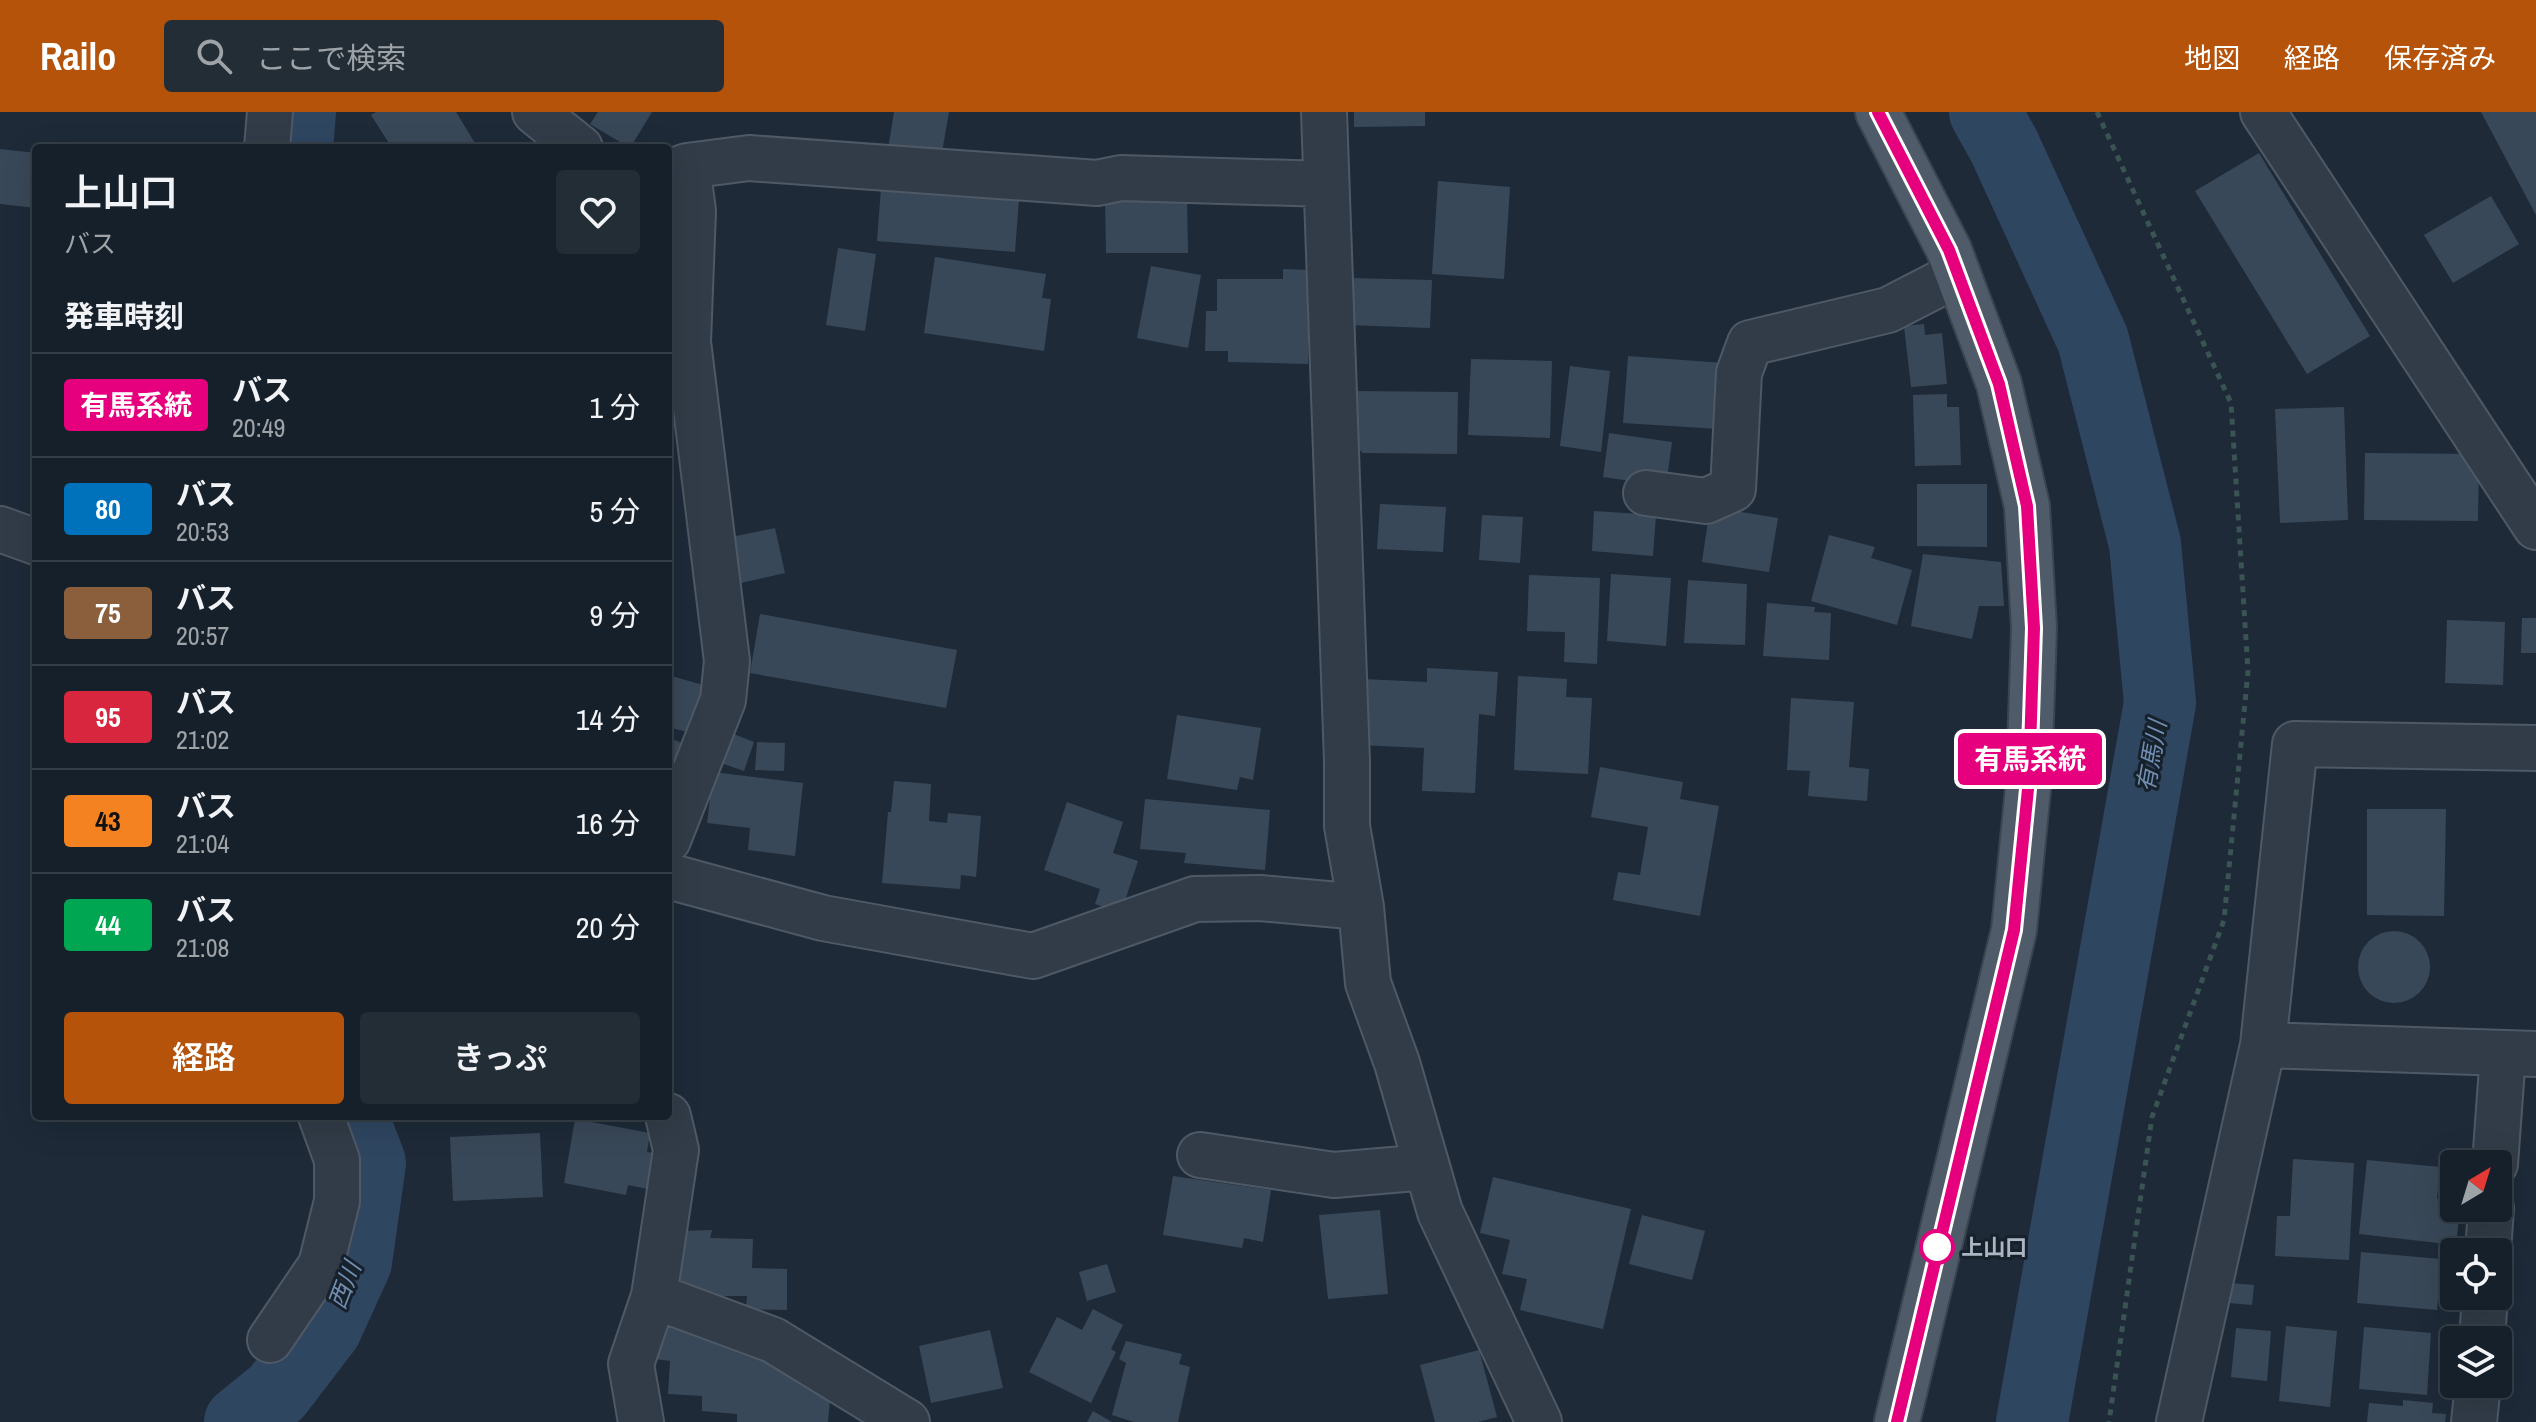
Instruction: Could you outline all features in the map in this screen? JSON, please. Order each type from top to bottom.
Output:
[{"type":"main road","points":[[1878,112],[1949,250],[1999,384],[2027,506],[2034,628],[2029,779],[2014,930],[1897,1422]]},
{"type":"street","points":[[267,144],[270,112]]},
{"type":"street","points":[[535,112],[575,144]]},
{"type":"street","points":[[1324,112],[1347,826],[1361,907],[1368,983],[1397,1063],[1440,1212],[1539,1422]]},
{"type":"street","points":[[2263,112],[2536,527]]},
{"type":"street","points":[[672,830],[723,700],[727,661],[688,342],[693,211],[678,169],[749,158],[1097,183],[1121,178],[1326,184]]},
{"type":"street","points":[[1646,493],[1706,501],[1733,489],[1739,373],[1750,343],[1888,310],[1958,274]]},
{"type":"street","points":[[0,529],[32,541]]},
{"type":"street","points":[[2179,1422],[2263,1045],[2295,744],[2536,748]]},
{"type":"street","points":[[672,877],[823,918],[1033,956],[1195,899],[1260,898],[1361,907]]},
{"type":"street","points":[[2263,1045],[2519,1054],[2498,1150]]},
{"type":"street","points":[[270,1340],[321,1265],[337,1201],[337,1160],[322,1120]]},
{"type":"street","points":[[641,1422],[631,1364],[654,1296],[676,1150],[669,1120]]},
{"type":"street","points":[[1200,1155],[1334,1175],[1427,1167]]},
{"type":"street","points":[[654,1296],[773,1340],[907,1422]]},
{"type":"street","points":[[2474,1422],[2477,1398]]},
{"type":"path","points":[[2097,112],[2231,403],[2248,671],[2224,920],[2152,1117],[2109,1422]]},
{"type":"building","points":[[376,112],[456,112],[476,144],[389,144],[371,115]]},
{"type":"building","points":[[598,112],[652,112],[632,144],[623,144],[590,124]]},
{"type":"building","points":[[894,112],[949,112],[941,158],[888,149]]},
{"type":"building","points":[[1354,112],[1425,112],[1425,126],[1354,127]]},
{"type":"building","points":[[2481,112],[2536,112],[2536,215]]},
{"type":"building","points":[[0,149],[32,153],[32,208],[0,204]]},
{"type":"building","points":[[2259,153],[2370,336],[2307,374],[2195,191]]},
{"type":"building","points":[[1438,181],[1510,187],[1504,279],[1432,274]]},
{"type":"building","points":[[881,188],[1019,199],[1015,252],[877,241]]},
{"type":"building","points":[[2491,196],[2519,244],[2453,283],[2424,235]]},
{"type":"building","points":[[1187,198],[1188,253],[1106,253],[1105,199]]},
{"type":"building","points":[[838,248],[876,254],[865,331],[826,325]]},
{"type":"building","points":[[935,257],[1046,274],[1042,298],[1051,299],[1044,351],[924,333]]},
{"type":"building","points":[[1151,266],[1201,275],[1188,348],[1137,338]]},
{"type":"building","points":[[1283,269],[1310,270],[1308,364],[1228,362],[1228,351],[1205,351],[1206,311],[1217,311],[1217,279],[1283,279]]},
{"type":"building","points":[[1349,278],[1432,280],[1430,328],[1347,325]]},
{"type":"building","points":[[1924,324],[1925,335],[1942,333],[1947,384],[1911,387],[1904,326]]},
{"type":"building","points":[[1628,356],[1724,363],[1719,429],[1623,423]]},
{"type":"building","points":[[1471,359],[1552,361],[1550,438],[1468,435]]},
{"type":"building","points":[[1570,366],[1610,371],[1601,452],[1560,446]]},
{"type":"building","points":[[1353,391],[1458,392],[1457,454],[1363,453],[1352,443]]},
{"type":"building","points":[[1947,394],[1947,407],[1959,407],[1961,465],[1915,466],[1913,395]]},
{"type":"building","points":[[2344,407],[2348,520],[2280,523],[2275,409]]},
{"type":"building","points":[[1609,433],[1672,442],[1667,478],[1639,482],[1603,477]]},
{"type":"building","points":[[2365,453],[2479,454],[2478,521],[2364,520]]},
{"type":"building","points":[[1917,484],[1987,484],[1987,547],[1917,546]]},
{"type":"building","points":[[1380,504],[1446,507],[1443,552],[1377,549]]},
{"type":"building","points":[[1710,507],[1778,518],[1769,572],[1702,562]]},
{"type":"building","points":[[1594,511],[1656,515],[1653,556],[1592,551]]},
{"type":"building","points":[[1482,515],[1523,517],[1520,563],[1479,560]]},
{"type":"building","points":[[775,528],[785,573],[741,583],[731,537]]},
{"type":"building","points":[[1829,535],[1875,547],[1871,558],[1912,570],[1897,625],[1811,601]]},
{"type":"building","points":[[1923,554],[2001,562],[2004,606],[1979,606],[1972,639],[1911,626]]},
{"type":"building","points":[[1611,574],[1671,578],[1666,646],[1607,641]]},
{"type":"building","points":[[1529,575],[1600,578],[1597,664],[1564,662],[1565,632],[1527,631]]},
{"type":"building","points":[[1688,580],[1747,584],[1745,645],[1684,643]]},
{"type":"building","points":[[1767,603],[1815,607],[1814,612],[1831,613],[1829,660],[1763,656]]},
{"type":"building","points":[[760,614],[957,650],[946,708],[750,673]]},
{"type":"building","points":[[2522,618],[2536,618],[2536,653],[2521,653]]},
{"type":"building","points":[[2447,620],[2505,622],[2503,685],[2445,683]]},
{"type":"building","points":[[1427,668],[1498,672],[1495,716],[1479,714],[1475,793],[1422,791],[1424,748],[1359,745],[1362,679],[1427,682]]},
{"type":"building","points":[[672,676],[703,685],[691,733],[672,728]]},
{"type":"building","points":[[1518,676],[1567,679],[1566,697],[1592,698],[1588,774],[1514,770]]},
{"type":"building","points":[[1791,698],[1854,702],[1849,767],[1869,769],[1867,801],[1808,796],[1810,771],[1787,770]]},
{"type":"building","points":[[1177,715],[1261,728],[1253,780],[1240,777],[1237,790],[1167,779]]},
{"type":"building","points":[[731,733],[754,742],[744,771],[721,763]]},
{"type":"building","points":[[672,739],[686,744],[672,785]]},
{"type":"building","points":[[757,742],[785,743],[784,771],[755,770]]},
{"type":"building","points":[[1600,767],[1683,782],[1680,799],[1719,806],[1700,916],[1613,900],[1618,872],[1640,875],[1648,827],[1591,817]]},
{"type":"building","points":[[713,772],[803,783],[795,856],[748,850],[750,828],[707,823]]},
{"type":"building","points":[[894,781],[931,784],[929,821],[947,823],[948,813],[981,816],[976,877],[961,875],[960,889],[882,883]]},
{"type":"building","points":[[1145,799],[1270,810],[1265,870],[1184,863],[1186,853],[1140,849]]},
{"type":"building","points":[[1067,802],[1123,822],[1113,853],[1138,861],[1121,913],[1095,904],[1100,889],[1044,870]]},
{"type":"building","points":[[2367,809],[2446,809],[2444,916],[2367,915]]},
{"type":"building","points":[[2401,931],[2420,941],[2428,953],[2428,981],[2420,993],[2408,1001],[2387,1003],[2368,993],[2360,981],[2358,960],[2368,941],[2380,933]]},
{"type":"building","points":[[575,1120],[650,1133],[647,1152],[655,1153],[648,1189],[628,1185],[626,1195],[564,1183]]},
{"type":"building","points":[[540,1133],[543,1197],[453,1201],[450,1137]]},
{"type":"building","points":[[2293,1159],[2354,1163],[2349,1260],[2275,1256],[2277,1216],[2290,1216]]},
{"type":"building","points":[[2367,1160],[2440,1167],[2437,1199],[2440,1199],[2440,1222],[2458,1222],[2457,1238],[2440,1238],[2440,1243],[2359,1234]]},
{"type":"building","points":[[1173,1176],[1271,1190],[1263,1242],[1244,1238],[1242,1248],[1163,1235]]},
{"type":"building","points":[[1493,1177],[1631,1209],[1603,1329],[1520,1310],[1527,1279],[1502,1274],[1510,1240],[1480,1233]]},
{"type":"building","points":[[1380,1210],[1388,1294],[1328,1299],[1319,1215]]},
{"type":"building","points":[[1642,1215],[1705,1231],[1692,1280],[1629,1264]]},
{"type":"building","points":[[712,1230],[710,1238],[753,1239],[752,1268],[787,1269],[787,1310],[746,1309],[747,1296],[667,1296],[678,1231]]},
{"type":"building","points":[[2361,1252],[2440,1259],[2437,1310],[2357,1303]]},
{"type":"building","points":[[1107,1264],[1116,1292],[1087,1301],[1079,1272]]},
{"type":"building","points":[[2230,1283],[2254,1285],[2252,1305],[2229,1303]]},
{"type":"building","points":[[1093,1309],[1123,1325],[1111,1349],[1116,1352],[1091,1403],[1029,1372],[1057,1317],[1082,1330]]},
{"type":"building","points":[[659,1325],[689,1327],[737,1343],[736,1352],[768,1358],[830,1399],[828,1422],[737,1422],[737,1414],[702,1411],[702,1396],[668,1394],[670,1361],[655,1359]]},
{"type":"building","points":[[2286,1326],[2337,1331],[2330,1407],[2279,1401]]},
{"type":"building","points":[[2364,1327],[2431,1333],[2427,1395],[2359,1389]]},
{"type":"building","points":[[2236,1328],[2271,1331],[2267,1381],[2231,1377]]},
{"type":"building","points":[[990,1330],[1003,1388],[931,1403],[919,1346]]},
{"type":"building","points":[[1126,1341],[1182,1354],[1179,1364],[1190,1367],[1178,1422],[1134,1422],[1112,1415],[1126,1363],[1119,1359]]},
{"type":"building","points":[[1479,1350],[1497,1417],[1478,1422],[1435,1422],[1420,1365]]},
{"type":"building","points":[[2403,1400],[2433,1403],[2432,1413],[2446,1414],[2445,1422],[2367,1422],[2369,1403],[2403,1406]]},
{"type":"building","points":[[1093,1411],[1112,1422],[1087,1422]]},
{"type":"waterway","name":"西川","points":[[297,144],[300,112]]},
{"type":"waterway","name":"有馬川","points":[[1985,112],[2004,146],[2093,340],[2145,544],[2160,703],[2032,1422]]},
{"type":"waterway","name":"西川","points":[[240,1422],[277,1392],[326,1328],[356,1262],[370,1163],[354,1120]]},
{"type":"bus line","name":"有馬系統","points":[[1878,112],[1949,250],[1999,384],[2027,506],[2034,628],[2029,779],[2014,930],[1897,1422]]},
{"type":"place","name":"上山口","points":[[1937,1247]]}]
